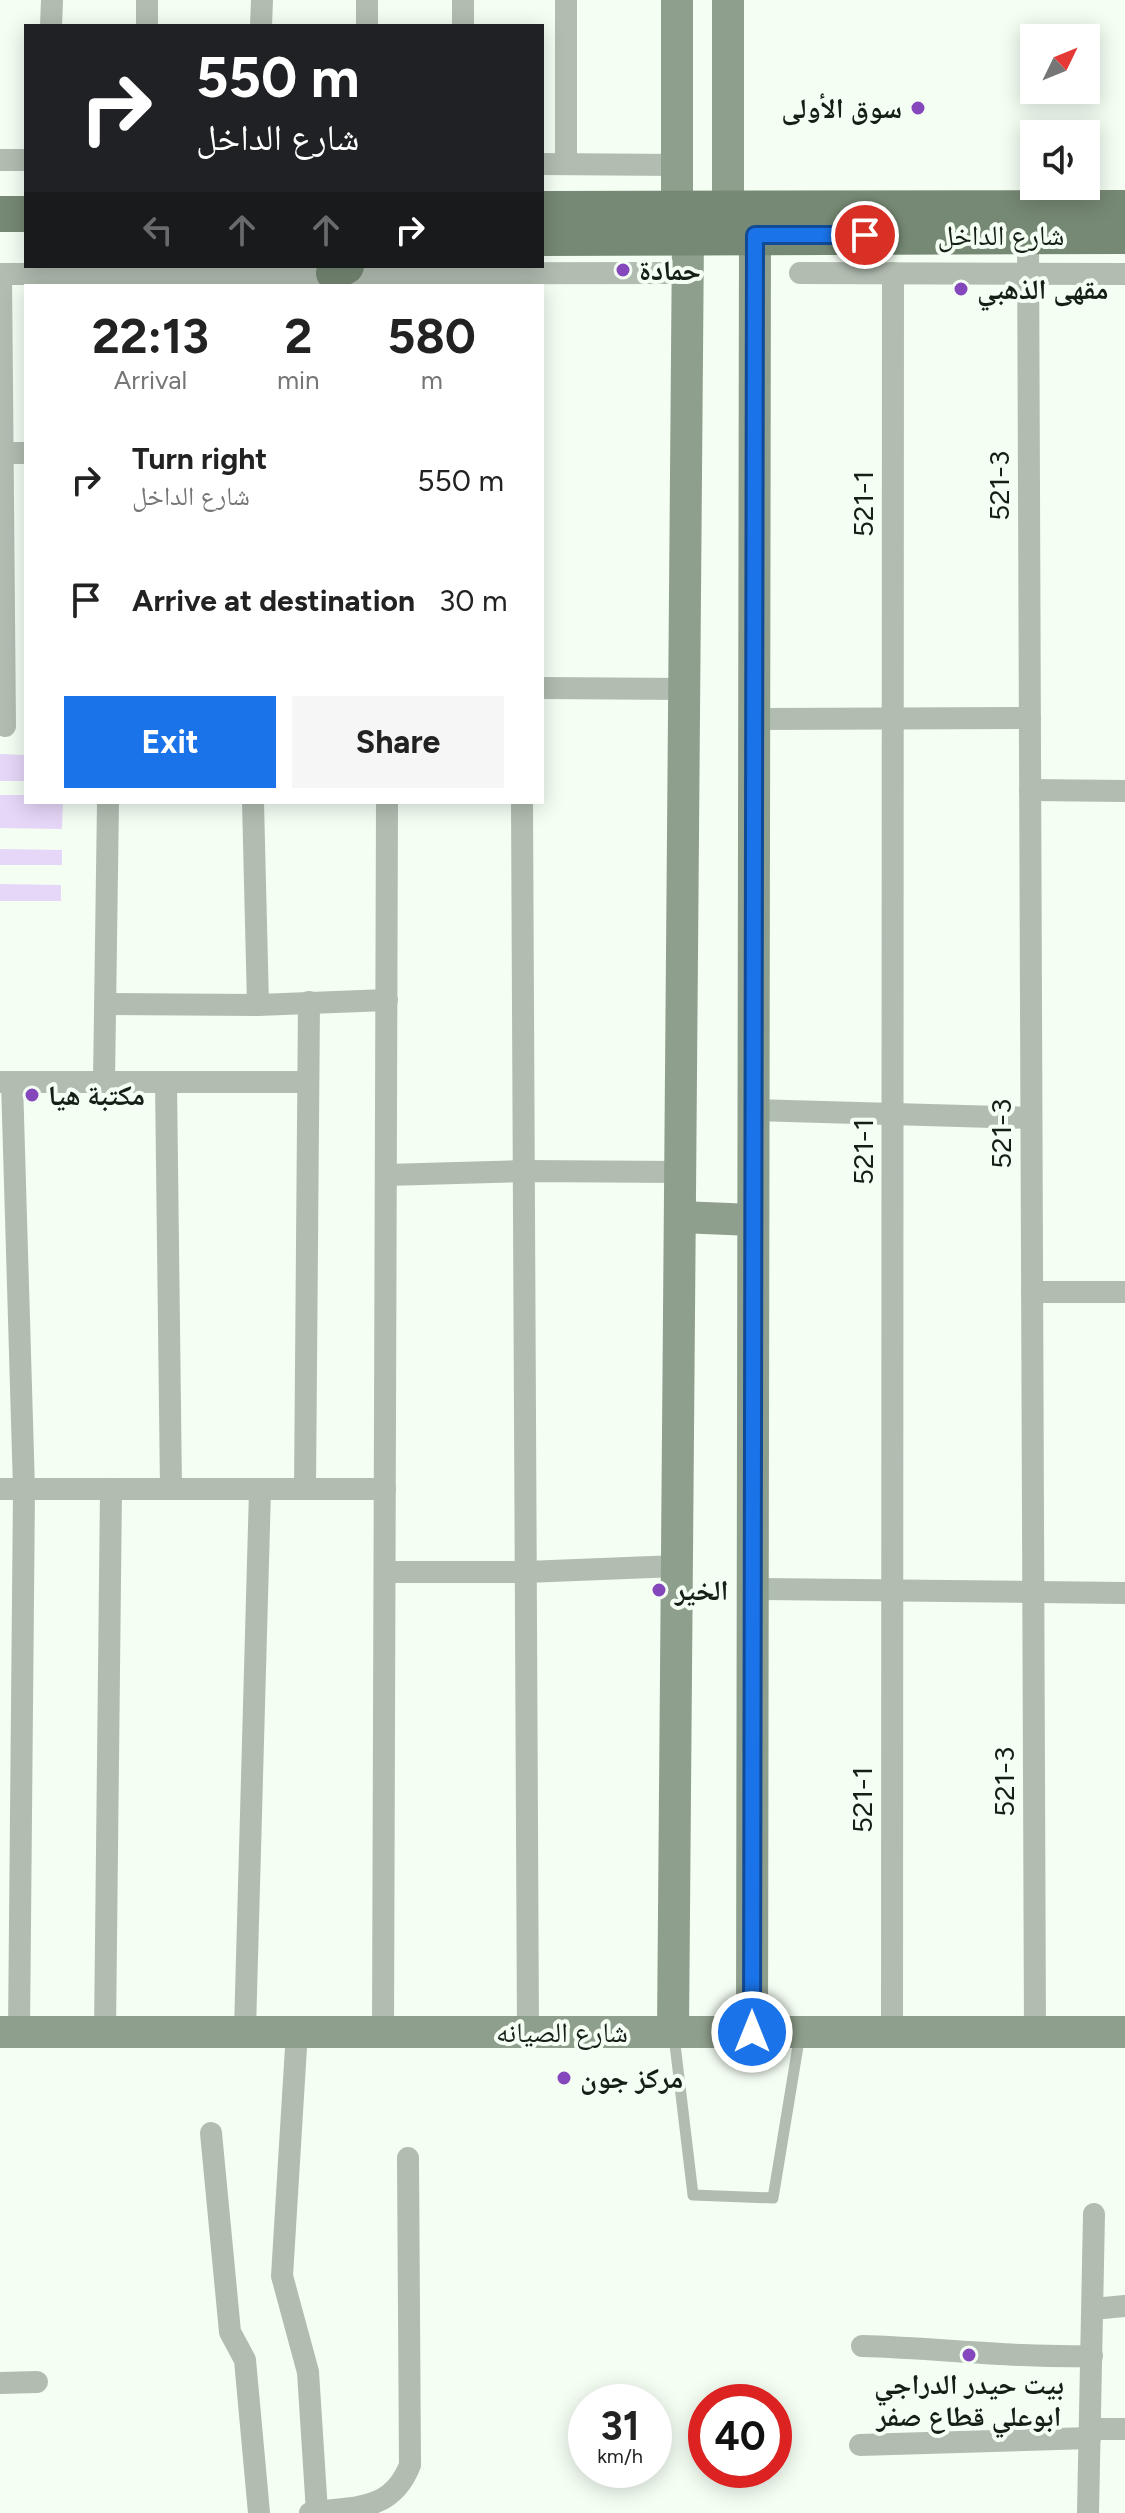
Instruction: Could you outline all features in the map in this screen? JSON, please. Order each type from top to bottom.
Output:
[{"type":"main road","name":"شارع الداخل","points":[[544,238],[682,222],[728,208],[1125,208]]},
{"type":"main road","name":"شارع الداخل","points":[[544,209],[682,222],[755,235],[1125,236]]},
{"type":"main road","points":[[0,214],[24,214]]},
{"type":"main road","points":[[0,238],[24,238]]},
{"type":"street","points":[[51,24],[52,0]]},
{"type":"street","points":[[147,0],[147,24]]},
{"type":"street","points":[[261,24],[262,0]]},
{"type":"street","points":[[367,0],[367,24]]},
{"type":"street","points":[[463,0],[463,24]]},
{"type":"street","points":[[566,0],[566,164]]},
{"type":"street","points":[[673,2032],[687,273],[677,165],[677,0]]},
{"type":"street","points":[[728,0],[728,208]]},
{"type":"street","points":[[0,160],[24,160]]},
{"type":"street","points":[[544,164],[677,165]]},
{"type":"street","points":[[752,2032],[755,235]]},
{"type":"street","name":"521-3","points":[[1028,235],[1035,2032]]},
{"type":"street","points":[[10,726],[1,453],[0,274],[116,280],[253,280],[340,270],[390,280],[521,280],[687,273]]},
{"type":"street","points":[[800,273],[1125,274]]},
{"type":"street","name":"521-1","points":[[892,2032],[893,273]]},
{"type":"street","points":[[1,453],[24,453]]},
{"type":"street","points":[[544,688],[684,689]]},
{"type":"street","points":[[753,719],[1030,718]]},
{"type":"street","points":[[1030,790],[1125,791]]},
{"type":"street","points":[[104,1082],[108,804]]},
{"type":"street","points":[[253,804],[258,1005]]},
{"type":"street","points":[[383,2032],[387,804]]},
{"type":"street","points":[[522,804],[528,2032]]},
{"type":"street","points":[[107,1004],[258,1005],[387,1000]]},
{"type":"street","points":[[305,1489],[309,1002]]},
{"type":"street","points":[[10,2032],[24,1489],[6,1082],[306,1082]]},
{"type":"street","points":[[166,1082],[171,1489]]},
{"type":"street","points":[[753,1110],[1031,1118]]},
{"type":"street","points":[[386,1175],[524,1171],[680,1172]]},
{"type":"street","points":[[680,1217],[753,1220]]},
{"type":"street","points":[[1032,1292],[1125,1292]]},
{"type":"street","points":[[0,1489],[385,1489]]},
{"type":"street","points":[[105,2032],[111,1489]]},
{"type":"street","points":[[245,2030],[260,1490]]},
{"type":"street","points":[[385,1572],[526,1572],[677,1566]]},
{"type":"street","points":[[752,1589],[1125,1593]]},
{"type":"street","points":[[297,2031],[282,2276],[308,2372],[314,2512],[383,2501],[404,2479],[410,2465],[408,2158]]},
{"type":"street","name":"شارع الصيانه","points":[[10,2032],[1125,2032]]},
{"type":"street","points":[[211,2133],[230,2332],[245,2360],[259,2513]]},
{"type":"street","points":[[1088,2513],[1094,2214]]},
{"type":"street","points":[[1093,2309],[1125,2306]]},
{"type":"street","points":[[862,2346],[951,2349],[1015,2357],[1092,2356]]},
{"type":"street","points":[[0,2383],[37,2382]]},
{"type":"street","points":[[860,2445],[1091,2434],[1125,2429]]},
{"type":"lane","points":[[673,2032],[693,2195],[773,2198],[800,2032]]},
{"type":"building","points":[[0,754],[24,755],[24,781],[0,781]]},
{"type":"building","points":[[0,795],[24,795],[24,804],[63,804],[62,829],[0,828]]},
{"type":"building","points":[[0,849],[62,850],[62,865],[0,865]]},
{"type":"building","points":[[0,884],[61,885],[61,901],[0,901]]},
{"type":"place","name":"سوق الأولى","points":[[918,108]]},
{"type":"place","name":"حمادة","points":[[623,270]]},
{"type":"place","name":"مقهى الذهبي","points":[[961,289]]},
{"type":"place","name":"مكتبة هيا","points":[[32,1095]]},
{"type":"place","name":"الخير","points":[[659,1590]]},
{"type":"place","name":"مركز جون","points":[[564,2078]]},
{"type":"place","name":"بيت حيدر الدراجي ابوعلي قطاع صفر","points":[[969,2355]]},
{"type":"route","points":[[752,2032],[755,235],[865,235]]}]
